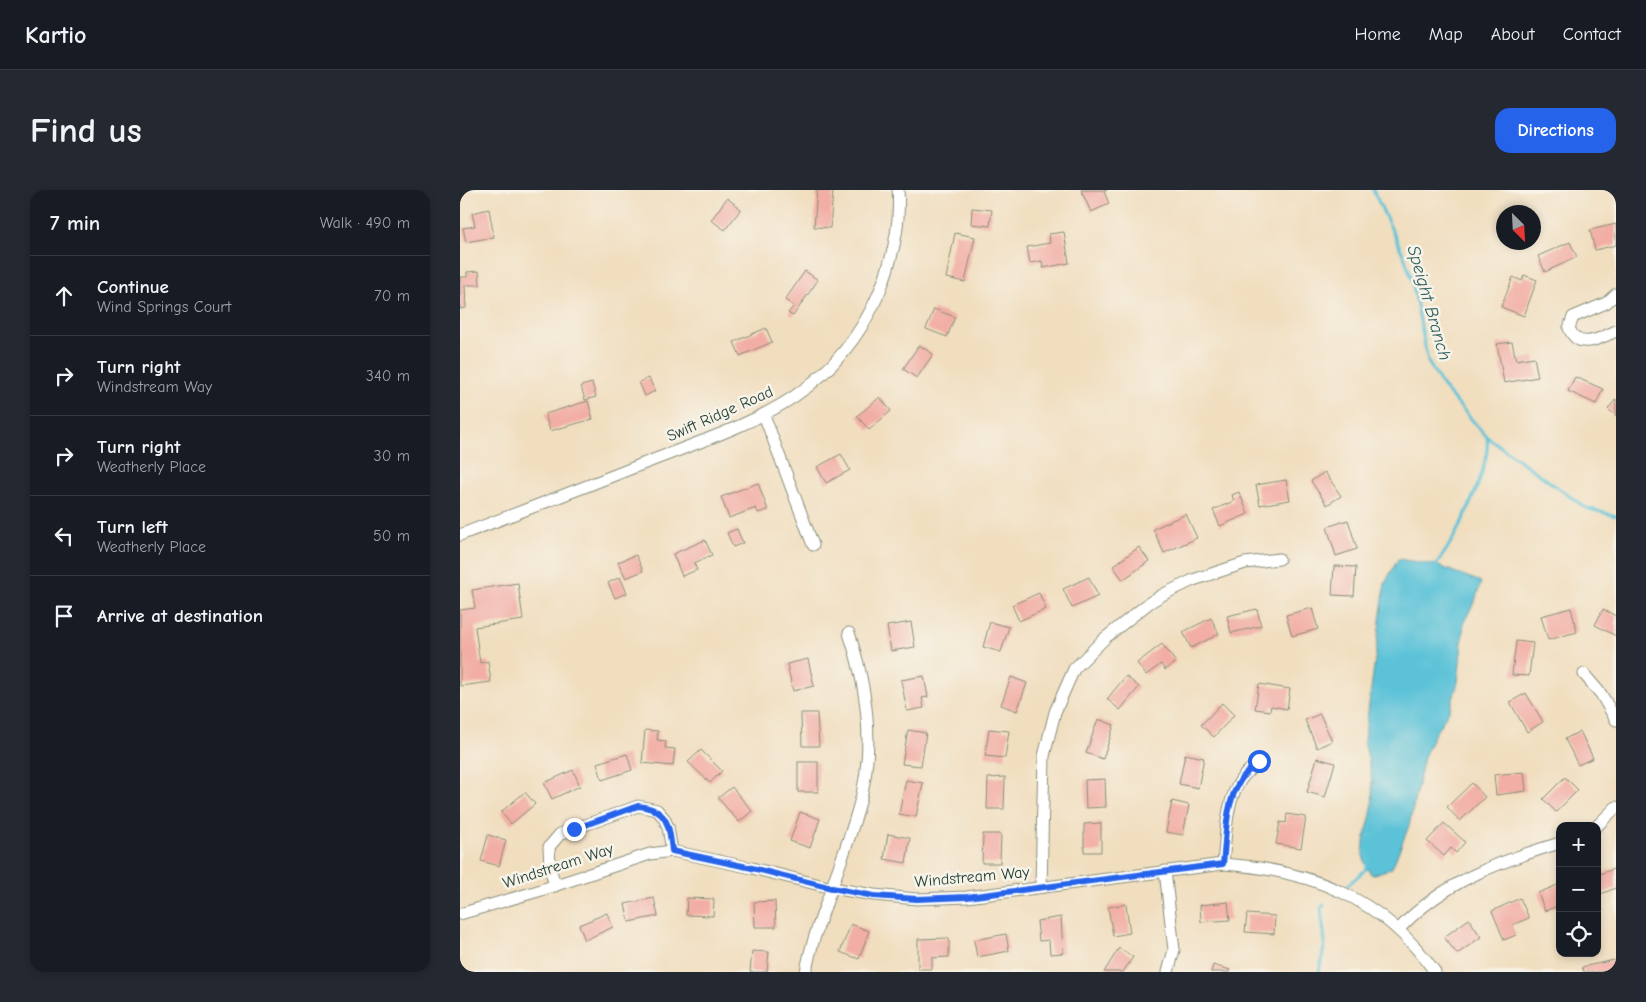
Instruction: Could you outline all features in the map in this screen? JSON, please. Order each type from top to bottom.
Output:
[{"type":"street","name":"Swift Ridge Road","points":[[460,535],[764,415],[790,400],[827,372],[842,357],[867,321],[886,276],[894,247],[898,222],[898,190]]},
{"type":"street","points":[[1616,294],[1606,303],[1573,317],[1569,328],[1572,337],[1578,341],[1592,340],[1616,332]]},
{"type":"street","points":[[764,415],[813,545]]},
{"type":"street","points":[[1041,887],[1044,756],[1056,712],[1074,670],[1105,638],[1149,603],[1164,594],[1193,580],[1245,563],[1279,559]]},
{"type":"street","points":[[806,972],[819,925],[862,793],[866,760],[864,696],[849,633]]},
{"type":"street","points":[[1584,674],[1601,694],[1616,720]]},
{"type":"street","points":[[1223,864],[1228,817],[1234,796],[1240,780],[1259,761]]},
{"type":"street","points":[[556,886],[550,867],[549,848],[560,834],[638,806],[657,810],[664,818],[668,827],[672,851]]},
{"type":"street","points":[[1601,822],[1616,807]]},
{"type":"street","points":[[1400,929],[1416,911],[1452,885],[1509,858],[1556,844]]},
{"type":"street","name":"Windstream Way","points":[[460,914],[556,886],[650,854],[672,851],[832,888],[874,896],[917,899],[967,897],[1223,864],[1257,866],[1290,873],[1346,894],[1400,929],[1435,972]]},
{"type":"street","points":[[1165,871],[1174,950],[1168,972]]},
{"type":"water","points":[[1398,559],[1436,565],[1481,582],[1475,601],[1464,622],[1458,682],[1450,709],[1434,735],[1424,757],[1409,826],[1392,868],[1372,875],[1364,859],[1363,851],[1372,808],[1371,775],[1364,742],[1385,583]]},
{"type":"building","points":[[817,190],[833,191],[830,228],[814,227]]},
{"type":"building","points":[[1081,190],[1107,190],[1104,191],[1109,204],[1091,212]]},
{"type":"building","points":[[727,198],[741,209],[725,230],[711,220]]},
{"type":"building","points":[[972,208],[992,210],[990,226],[971,224]]},
{"type":"building","points":[[489,209],[494,237],[466,242],[463,228],[475,226],[472,213]]},
{"type":"building","points":[[1616,224],[1616,245],[1595,250],[1590,230]]},
{"type":"building","points":[[1064,232],[1069,263],[1043,268],[1042,261],[1030,263],[1027,247],[1050,243],[1049,234]]},
{"type":"building","points":[[955,233],[975,237],[965,282],[946,278]]},
{"type":"building","points":[[1570,242],[1577,257],[1545,272],[1538,256]]},
{"type":"building","points":[[479,271],[480,285],[465,285],[466,308],[460,309],[460,277],[467,277],[467,272]]},
{"type":"building","points":[[805,271],[818,280],[793,316],[788,313],[794,306],[785,300]]},
{"type":"building","points":[[1524,275],[1537,280],[1524,316],[1501,307],[1513,277],[1522,281]]},
{"type":"building","points":[[934,309],[955,317],[947,337],[926,329]]},
{"type":"building","points":[[766,328],[772,342],[740,356],[734,342]]},
{"type":"building","points":[[1512,342],[1516,360],[1534,357],[1538,377],[1504,383],[1497,344]]},
{"type":"building","points":[[919,345],[933,354],[917,378],[903,369]]},
{"type":"building","points":[[1575,377],[1603,389],[1596,404],[1568,391]]},
{"type":"building","points":[[649,378],[655,391],[645,396],[639,382]]},
{"type":"building","points":[[592,383],[596,397],[585,400],[581,386]]},
{"type":"building","points":[[880,397],[891,411],[869,430],[857,416]]},
{"type":"building","points":[[1616,399],[1616,416],[1608,409]]},
{"type":"building","points":[[588,401],[593,419],[550,431],[545,414]]},
{"type":"building","points":[[841,454],[850,470],[826,483],[817,467]]},
{"type":"building","points":[[1325,472],[1341,496],[1327,505],[1311,481]]},
{"type":"building","points":[[1286,480],[1290,500],[1260,505],[1256,485]]},
{"type":"building","points":[[758,483],[768,510],[758,513],[756,508],[729,518],[721,497]]},
{"type":"building","points":[[1239,492],[1248,514],[1220,526],[1213,510],[1234,501],[1232,495]]},
{"type":"building","points":[[1186,514],[1197,538],[1164,553],[1153,529]]},
{"type":"building","points":[[1348,520],[1357,549],[1336,556],[1327,527]]},
{"type":"building","points":[[737,529],[743,543],[733,547],[727,533]]},
{"type":"building","points":[[705,540],[712,555],[694,563],[697,570],[682,576],[673,554]]},
{"type":"building","points":[[1139,547],[1149,561],[1123,580],[1113,566]]},
{"type":"building","points":[[636,555],[643,571],[626,578],[618,562]]},
{"type":"building","points":[[1334,566],[1356,567],[1354,596],[1332,595]]},
{"type":"building","points":[[620,577],[627,593],[615,598],[608,583]]},
{"type":"building","points":[[1089,577],[1098,596],[1072,608],[1063,589]]},
{"type":"building","points":[[518,583],[523,620],[475,627],[480,663],[488,661],[491,682],[460,686],[460,610],[475,608],[472,590]]},
{"type":"building","points":[[1039,593],[1046,609],[1019,621],[1012,605]]},
{"type":"building","points":[[1312,608],[1318,629],[1292,636],[1286,615]]},
{"type":"building","points":[[1571,608],[1577,632],[1548,640],[1541,616]]},
{"type":"building","points":[[1257,609],[1261,626],[1231,633],[1227,616]]},
{"type":"building","points":[[1603,609],[1616,616],[1616,636],[1595,625]]},
{"type":"building","points":[[1211,618],[1219,634],[1191,648],[1183,632]]},
{"type":"building","points":[[911,622],[915,647],[891,651],[887,626]]},
{"type":"building","points":[[990,622],[1009,627],[1001,652],[983,647]]},
{"type":"building","points":[[1516,641],[1533,643],[1529,676],[1512,675]]},
{"type":"building","points":[[1162,644],[1176,662],[1165,670],[1161,664],[1146,675],[1137,663]]},
{"type":"building","points":[[808,659],[814,686],[793,691],[787,664]]},
{"type":"building","points":[[924,676],[928,697],[922,698],[924,708],[907,711],[901,680]]},
{"type":"building","points":[[1126,676],[1139,687],[1120,710],[1107,699]]},
{"type":"building","points":[[1011,677],[1027,683],[1017,711],[1001,705]]},
{"type":"building","points":[[1259,684],[1290,689],[1287,709],[1271,706],[1270,711],[1255,709]]},
{"type":"building","points":[[1526,693],[1543,722],[1527,732],[1510,702]]},
{"type":"building","points":[[1222,703],[1234,715],[1214,737],[1201,725]]},
{"type":"building","points":[[801,713],[817,713],[819,746],[802,746]]},
{"type":"building","points":[[1320,714],[1332,741],[1317,748],[1305,720]]},
{"type":"building","points":[[1098,719],[1114,725],[1103,759],[1086,753]]},
{"type":"building","points":[[989,729],[1009,731],[1005,758],[985,756]]},
{"type":"building","points":[[645,730],[658,731],[657,740],[666,741],[665,748],[675,749],[673,766],[642,763]]},
{"type":"building","points":[[908,730],[926,733],[921,766],[902,764]]},
{"type":"building","points":[[1580,731],[1593,758],[1578,765],[1565,739]]},
{"type":"building","points":[[701,750],[722,771],[710,783],[688,762]]},
{"type":"building","points":[[627,754],[632,770],[602,780],[597,763]]},
{"type":"building","points":[[1185,754],[1204,758],[1198,788],[1179,784]]},
{"type":"building","points":[[1317,758],[1335,763],[1325,797],[1307,792]]},
{"type":"building","points":[[798,762],[818,762],[818,792],[798,792]]},
{"type":"building","points":[[573,770],[580,786],[552,799],[544,783]]},
{"type":"building","points":[[1524,772],[1526,791],[1496,795],[1494,775]]},
{"type":"building","points":[[1005,777],[1004,809],[987,809],[988,778]]},
{"type":"building","points":[[1565,777],[1578,790],[1556,812],[1543,799]]},
{"type":"building","points":[[1105,779],[1106,807],[1086,808],[1085,780]]},
{"type":"building","points":[[906,780],[923,783],[916,817],[899,814]]},
{"type":"building","points":[[1472,783],[1485,797],[1460,821],[1447,807]]},
{"type":"building","points":[[732,787],[752,811],[739,822],[718,798]]},
{"type":"building","points":[[525,792],[535,804],[511,824],[501,812]]},
{"type":"building","points":[[1172,801],[1189,805],[1183,835],[1166,832]]},
{"type":"building","points":[[800,812],[820,819],[810,848],[790,841]]},
{"type":"building","points":[[1287,814],[1306,817],[1301,848],[1276,844],[1280,822],[1286,823]]},
{"type":"building","points":[[1101,823],[1101,852],[1084,852],[1084,824]]},
{"type":"building","points":[[1444,823],[1465,842],[1456,853],[1451,848],[1444,856],[1427,841]]},
{"type":"building","points":[[888,834],[910,838],[906,863],[884,859]]},
{"type":"building","points":[[983,834],[1001,834],[1000,863],[982,863]]},
{"type":"building","points":[[488,835],[506,840],[499,866],[481,861]]},
{"type":"building","points":[[1616,868],[1616,888],[1601,894],[1601,874]]},
{"type":"building","points":[[1556,886],[1556,907],[1545,911],[1538,893]]},
{"type":"building","points":[[654,898],[658,916],[629,922],[625,904]]},
{"type":"building","points":[[687,898],[714,899],[713,916],[686,915]]},
{"type":"building","points":[[1520,898],[1529,918],[1512,925],[1516,935],[1504,940],[1492,911]]},
{"type":"building","points":[[775,901],[776,927],[755,927],[754,902]]},
{"type":"building","points":[[1228,902],[1230,920],[1201,922],[1200,905]]},
{"type":"building","points":[[1126,904],[1130,933],[1113,936],[1108,907]]},
{"type":"building","points":[[607,913],[613,927],[585,940],[579,925]]},
{"type":"building","points":[[1247,914],[1275,916],[1274,934],[1245,932]]},
{"type":"building","points":[[1061,917],[1063,953],[1050,954],[1049,940],[1039,941],[1037,921]]},
{"type":"building","points":[[1469,919],[1481,937],[1457,954],[1444,937]]},
{"type":"building","points":[[851,924],[869,931],[859,959],[840,952]]},
{"type":"building","points":[[1006,934],[1009,951],[977,957],[974,940]]},
{"type":"building","points":[[949,938],[949,957],[932,958],[932,969],[918,969],[918,939]]},
{"type":"building","points":[[1119,948],[1133,957],[1123,972],[1104,972]]},
{"type":"building","points":[[752,951],[769,952],[767,972],[750,972]]},
{"type":"building","points":[[1614,960],[1616,972],[1584,972],[1582,967]]},
{"type":"building","points":[[1213,965],[1230,970],[1229,972],[1211,972]]},
{"type":"waterway","name":"Speight Branch","points":[[1373,190],[1404,256],[1412,280],[1428,362],[1444,388],[1487,437],[1586,508],[1616,516]]},
{"type":"waterway","points":[[1435,567],[1454,536],[1475,493],[1485,462],[1487,437]]},
{"type":"waterway","points":[[1348,885],[1366,869],[1367,864]]},
{"type":"waterway","points":[[1319,972],[1325,943],[1321,908],[1324,905]]},
{"type":"route","points":[[574,829],[638,806],[648,807],[657,810],[664,818],[668,827],[672,851],[697,855],[832,888],[874,896],[917,899],[967,897],[1223,864],[1228,817],[1234,796],[1240,780],[1259,761]]}]
